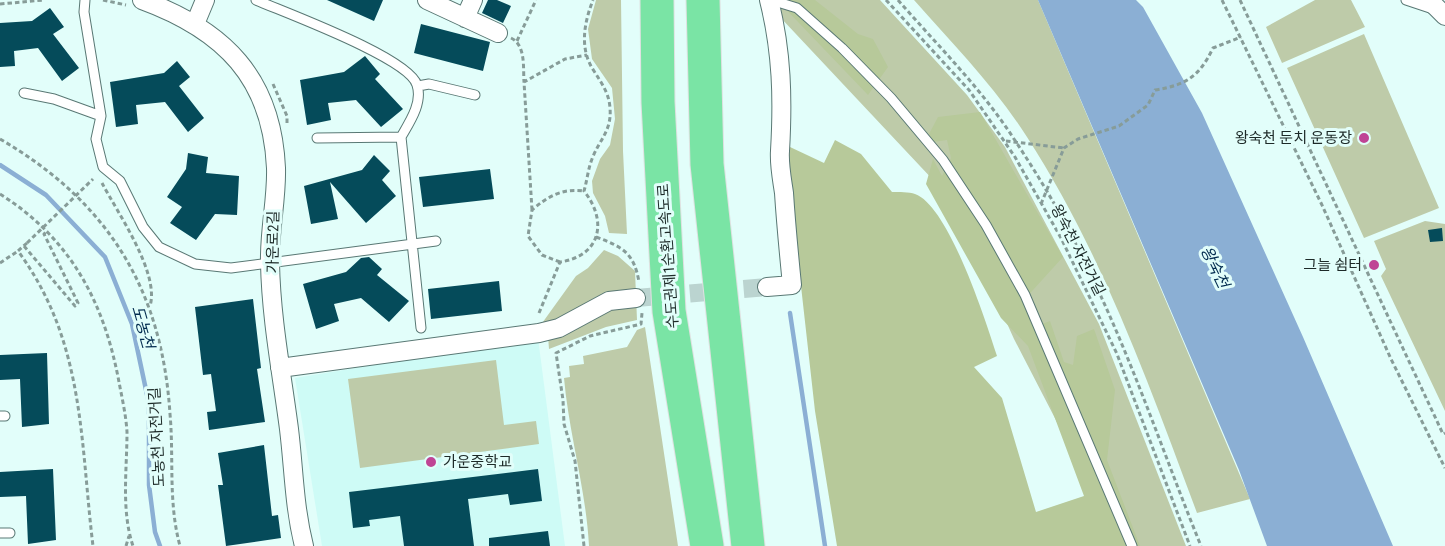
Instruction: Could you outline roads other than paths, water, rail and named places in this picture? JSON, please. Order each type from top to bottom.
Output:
[{"type":"highway","name":"수도권제1순환고속도로","points":[[657,0],[658,102],[669,311],[707,546]]},
{"type":"highway","points":[[703,2],[707,164],[748,546]]},
{"type":"highway","points":[[745,506],[758,546]]},
{"type":"street","points":[[195,24],[205,0]]},
{"type":"street","points":[[427,0],[498,33]]},
{"type":"street","points":[[465,18],[473,0]]},
{"type":"street","points":[[767,287],[792,285],[780,151],[783,121],[780,108],[781,63],[770,0]]},
{"type":"street","name":"가운로2길","points":[[138,4],[195,24],[223,45],[243,66],[257,86],[271,121],[276,169],[270,262],[289,433],[295,511],[304,546]]},
{"type":"street","points":[[280,368],[539,333],[559,328],[609,301],[639,296]]},
{"type":"lane","points":[[85,0],[84,12],[101,116],[96,139],[103,167],[120,181],[143,227],[159,247],[195,264],[231,268],[436,242]]},
{"type":"lane","points":[[256,0],[373,50],[406,70],[418,86],[415,111],[401,137],[410,244],[421,328]]},
{"type":"lane","points":[[770,0],[797,8],[842,48],[891,98],[943,160],[986,225],[1025,295],[1132,546]]},
{"type":"lane","points":[[1406,0],[1438,9]]},
{"type":"lane","points":[[418,86],[429,84],[475,95]]},
{"type":"lane","points":[[24,93],[54,99],[101,116]]},
{"type":"lane","points":[[317,138],[401,137]]},
{"type":"water","name":"왕숙천","points":[[1038,0],[1136,0],[1143,7],[1202,113],[1303,337],[1393,546],[1267,546],[1239,470]]},
{"type":"waterway","name":"도농천","points":[[0,165],[46,195],[105,257],[132,324],[149,404],[149,485],[155,532],[160,546]]},
{"type":"waterway","points":[[790,313],[825,546]]},
{"type":"tunnel","points":[[636,298],[767,287]]},
{"type":"place","name":"왕숙천 둔치 운동장","points":[[1364,138]]},
{"type":"place","name":"그늘 쉼터","points":[[1374,265]]},
{"type":"place","name":"가운중학교","points":[[431,462]]}]
